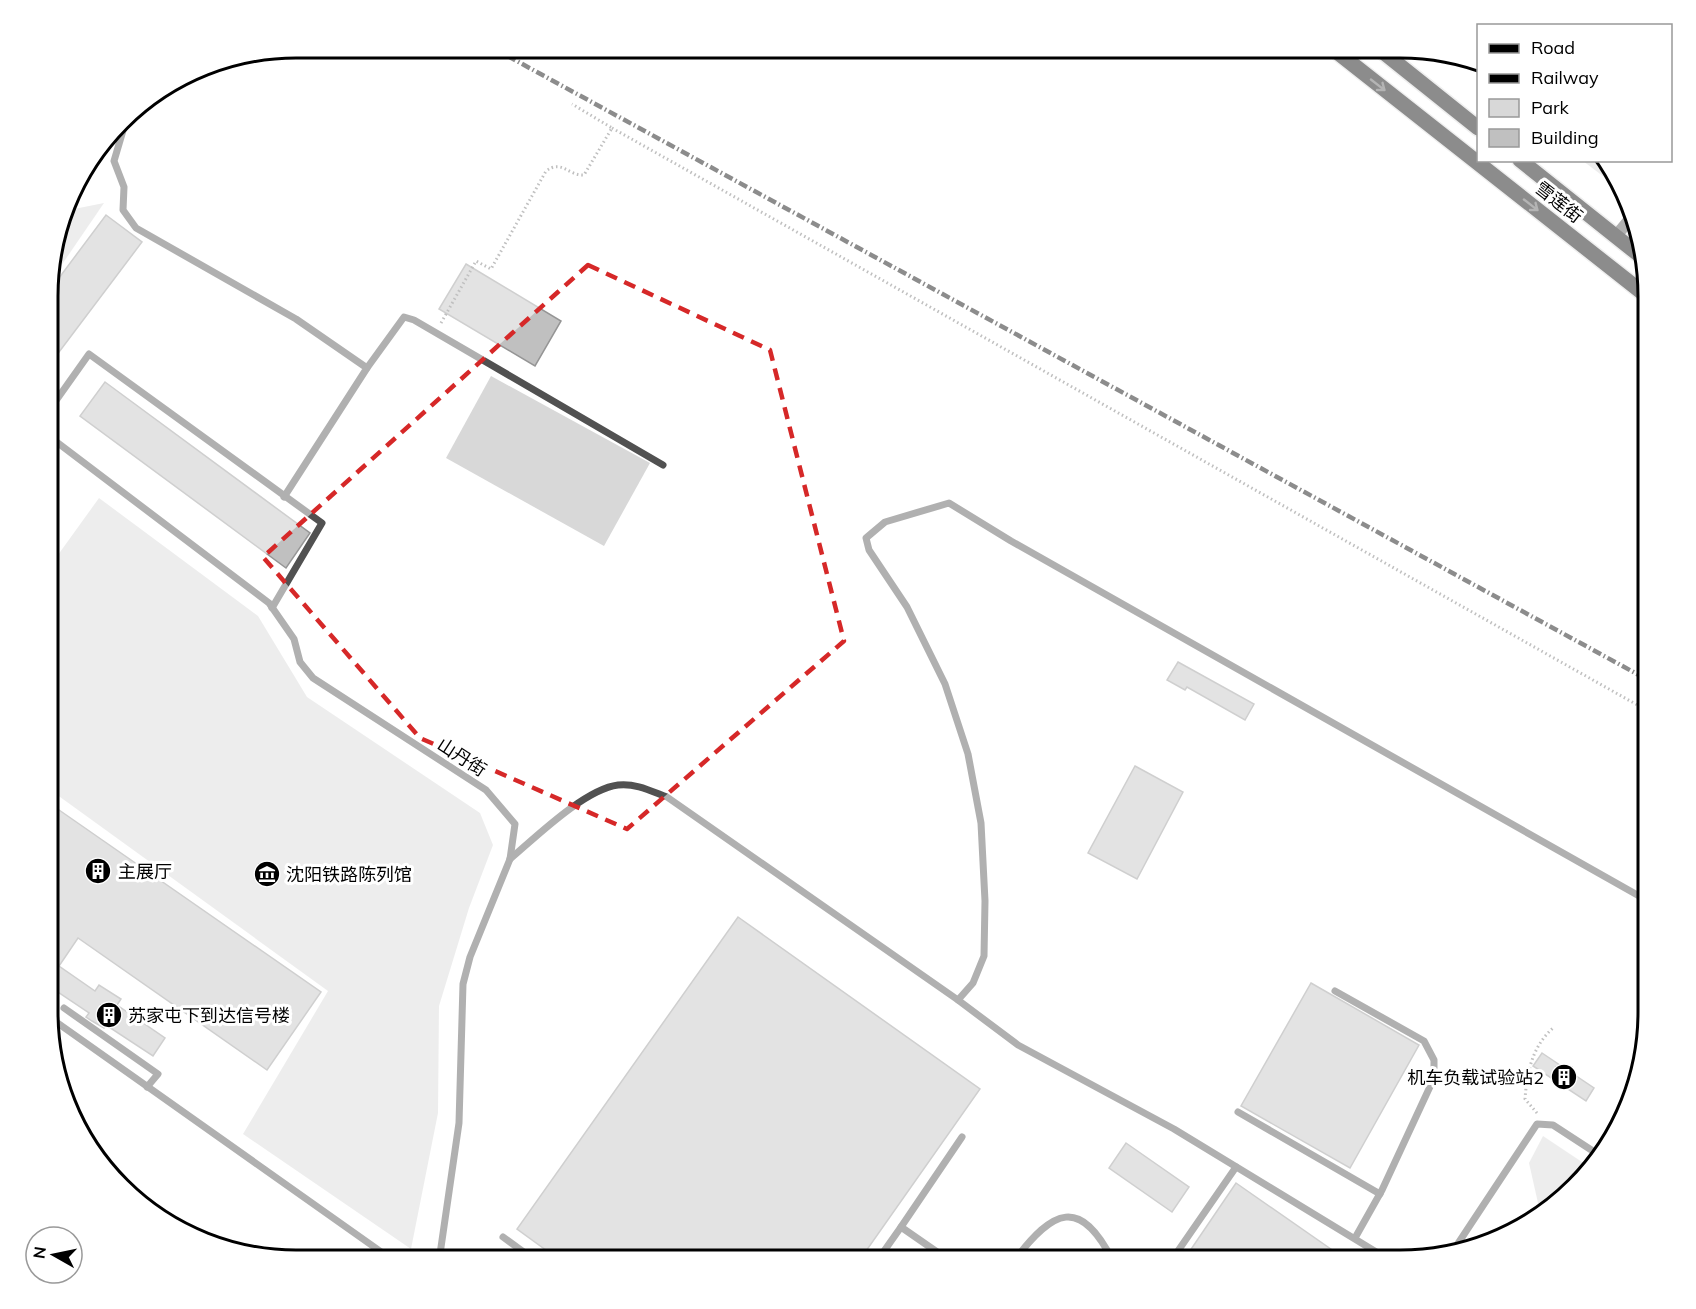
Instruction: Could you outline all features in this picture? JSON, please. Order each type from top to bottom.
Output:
[{"type":"main road","name":"雪莲街","points":[[1345,58],[1637,289]]},
{"type":"main road","points":[[1391,58],[1477,126]]},
{"type":"main road","name":"雪莲街","points":[[1522,162],[1633,250]]},
{"type":"street","points":[[1616,237],[1626,224]]},
{"type":"lane","points":[[121,136],[114,161],[124,187],[123,210],[136,228],[296,319],[367,368]]},
{"type":"lane","points":[[284,497],[367,368],[404,317],[436,332],[663,465]]},
{"type":"lane","points":[[58,399],[89,354],[322,523],[272,608]]},
{"type":"lane","name":"山丹街","points":[[58,443],[272,608],[294,639],[300,662],[314,678],[486,790],[515,824],[510,859],[470,957],[463,984],[459,1123],[441,1250]]},
{"type":"lane","points":[[958,1000],[973,983],[984,956],[985,901],[981,824],[968,754],[945,684],[907,607],[869,549],[866,538],[885,522],[949,503],[1011,542],[1638,894]]},
{"type":"lane","points":[[510,859],[576,804],[616,785],[640,786],[667,798],[958,1000],[1018,1046],[1174,1130],[1374,1250]]},
{"type":"lane","points":[[1335,991],[1424,1041],[1434,1060],[1434,1078],[1380,1194],[1355,1238]]},
{"type":"lane","points":[[63,1008],[158,1074],[147,1086]]},
{"type":"lane","points":[[68,1031],[78,1018]]},
{"type":"lane","points":[[59,1024],[378,1250]]},
{"type":"lane","points":[[1238,1112],[1380,1194]]},
{"type":"lane","points":[[1459,1243],[1537,1124],[1544,1122],[1553,1125],[1593,1151]]},
{"type":"lane","points":[[885,1250],[962,1137]]},
{"type":"lane","points":[[1179,1250],[1236,1167]]},
{"type":"lane","points":[[1024,1250],[1051,1222],[1064,1216],[1082,1219],[1102,1240],[1107,1250]]},
{"type":"lane","points":[[901,1227],[934,1250]]},
{"type":"lane","points":[[503,1237],[521,1250]]},
{"type":"path","points":[[572,104],[1638,705]]},
{"type":"path","points":[[436,332],[476,261],[491,268],[546,171],[552,166],[560,166],[574,175],[584,175],[612,128]]},
{"type":"path","points":[[1544,1122],[1525,1099],[1528,1069],[1540,1043],[1553,1028]]},
{"type":"highlighted area","points":[[588,265],[770,350],[844,641],[627,829],[420,738],[263,557]]},
{"type":"green space","points":[[1584,162],[1596,162],[1606,179]]},
{"type":"green space","points":[[104,203],[61,266],[63,250],[76,209]]},
{"type":"green space","points":[[491,376],[650,463],[604,546],[446,458]]},
{"type":"green space","name":"沈阳铁路陈列馆","points":[[99,498],[258,616],[307,697],[480,813],[493,845],[469,908],[439,1006],[438,1113],[411,1249],[243,1134],[328,991],[58,796],[58,555]]},
{"type":"green space","points":[[1543,1136],[1583,1163],[1568,1181],[1538,1205],[1529,1163]]},
{"type":"building","points":[[106,215],[142,242],[58,353],[59,277]]},
{"type":"building","points":[[466,264],[561,321],[535,366],[439,309]]},
{"type":"building","points":[[105,382],[310,533],[286,568],[80,416]]},
{"type":"building","points":[[1178,662],[1254,704],[1245,720],[1187,687],[1185,690],[1167,680]]},
{"type":"building","points":[[1135,766],[1183,792],[1137,879],[1088,853]]},
{"type":"building","name":"主展厅","points":[[58,809],[321,992],[267,1070],[78,938],[59,966],[95,991],[99,985],[121,999],[117,1005],[165,1038],[153,1056],[106,1025],[104,1028],[86,1017],[89,1013],[58,992]]},
{"type":"building","points":[[738,917],[980,1089],[867,1250],[546,1250],[517,1229]]},
{"type":"building","points":[[1311,983],[1419,1045],[1350,1168],[1241,1106]]},
{"type":"building","name":"机车负载试验站2","points":[[1542,1053],[1594,1088],[1586,1101],[1533,1066]]},
{"type":"building","points":[[1126,1143],[1189,1187],[1172,1212],[1109,1168]]},
{"type":"building","points":[[1236,1183],[1332,1250],[1190,1250]]},
{"type":"railway","points":[[511,58],[1638,675]]},
{"type":"place","name":"主展厅","points":[[98,871]]},
{"type":"place","name":"沈阳铁路陈列馆","points":[[267,874]]},
{"type":"place","name":"苏家屯下到达信号楼","points":[[109,1015]]},
{"type":"place","name":"机车负载试验站2","points":[[1564,1077]]}]
